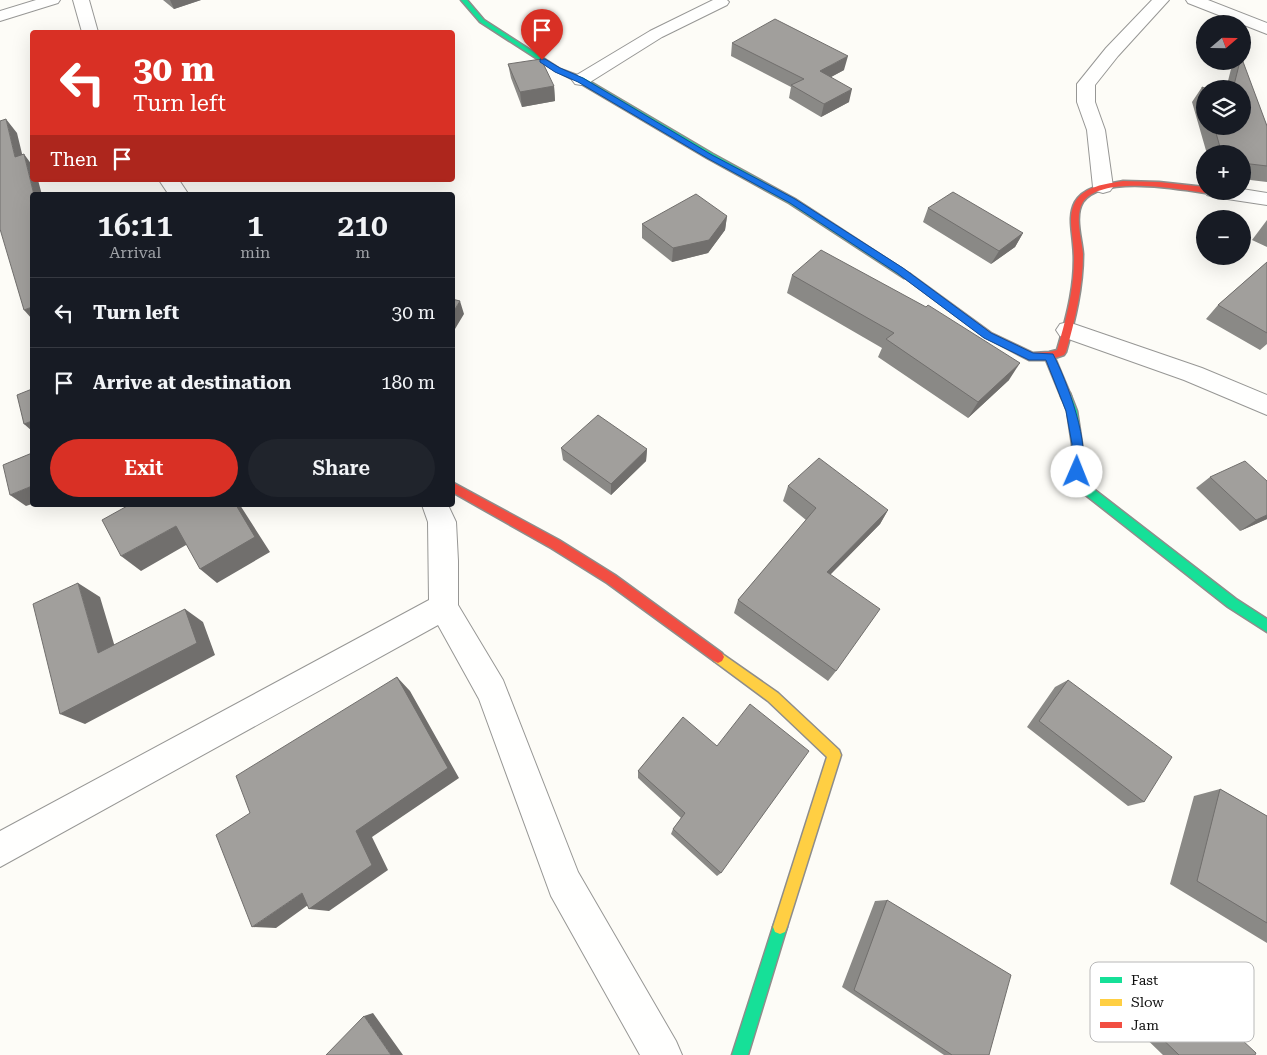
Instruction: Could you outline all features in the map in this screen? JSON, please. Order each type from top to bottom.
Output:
[{"type":"street","points":[[0,16],[52,0]]},
{"type":"street","points":[[81,0],[89,30]]},
{"type":"street","points":[[464,0],[482,21],[558,70],[581,80],[710,156],[792,201],[900,271],[988,335],[1032,357],[1049,356],[1061,352],[1068,330],[1078,253],[1075,218],[1081,199],[1088,193],[1103,187],[1121,185],[1167,184],[1196,189]]},
{"type":"street","points":[[1103,187],[1096,130],[1086,102],[1086,84],[1112,52],[1160,0]]},
{"type":"street","points":[[1194,0],[1267,29]]},
{"type":"street","points":[[581,80],[656,34],[721,2]]},
{"type":"street","points":[[1251,197],[1267,199]]},
{"type":"street","points":[[1068,330],[1193,374],[1267,405]]},
{"type":"street","points":[[1049,356],[1072,411],[1077,444],[1077,472],[1087,490],[1232,603],[1267,626]]},
{"type":"street","points":[[455,488],[556,544],[611,579],[773,697],[834,755],[740,1055]]},
{"type":"street","points":[[436,507],[442,522],[444,561],[443,607],[492,691],[564,883],[662,1055]]},
{"type":"street","points":[[0,850],[443,607]]},
{"type":"building","points":[[775,19],[848,56],[820,71],[852,89],[824,104],[791,85],[804,79],[732,43]]},
{"type":"building","points":[[541,59],[554,86],[520,92],[508,64]]},
{"type":"building","points":[[1238,70],[1246,70],[1250,80],[1235,80]]},
{"type":"building","points":[[1251,83],[1267,126],[1267,166],[1251,164],[1251,145],[1219,145],[1217,135],[1251,135]]},
{"type":"building","points":[[6,119],[15,157],[24,154],[33,192],[30,192],[30,308],[24,310],[0,229],[0,121]]},
{"type":"building","points":[[953,192],[1023,233],[999,251],[928,208]]},
{"type":"building","points":[[696,194],[727,216],[709,240],[673,248],[642,224]]},
{"type":"building","points":[[821,250],[926,307],[928,305],[1020,363],[978,402],[886,339],[894,333],[792,275]]},
{"type":"building","points":[[1267,262],[1267,333],[1218,305]]},
{"type":"building","points":[[455,300],[460,301],[455,309]]},
{"type":"building","points":[[30,390],[30,422],[24,424],[17,395]]},
{"type":"building","points":[[598,415],[647,449],[611,484],[561,448]]},
{"type":"building","points":[[30,454],[30,487],[10,495],[3,465]]},
{"type":"building","points":[[819,458],[888,510],[827,572],[880,609],[836,671],[738,600],[816,508],[788,486]]},
{"type":"building","points":[[1245,461],[1267,481],[1267,515],[1256,520],[1210,477]]},
{"type":"building","points":[[125,507],[237,507],[255,537],[200,569],[176,526],[121,556],[102,520]]},
{"type":"building","points":[[78,583],[98,653],[185,609],[197,643],[60,714],[33,604]]},
{"type":"building","points":[[397,677],[448,768],[356,831],[372,865],[309,909],[302,893],[252,927],[216,835],[250,813],[236,776]]},
{"type":"building","points":[[1068,680],[1172,757],[1144,802],[1039,721]]},
{"type":"building","points":[[750,704],[809,751],[721,873],[673,829],[685,813],[638,771],[683,717],[717,746]]},
{"type":"building","points":[[1220,789],[1267,816],[1267,923],[1197,881]]},
{"type":"building","points":[[887,900],[1011,975],[989,1055],[952,1055],[854,990]]},
{"type":"building","points":[[364,1016],[391,1055],[326,1055]]},
{"type":"building","points":[[1165,1042],[1244,1042],[1256,1053],[1255,1055],[1179,1055]]},
{"type":"traffic: fast","points":[[464,0],[482,21],[558,70],[581,80],[710,156],[792,201],[907,276]]},
{"type":"traffic: fast","points":[[1066,396],[1072,411],[1077,444],[1077,472],[1087,490],[1232,603],[1267,626]]},
{"type":"traffic: fast","points":[[740,1055],[780,927]]},
{"type":"traffic: slow","points":[[718,657],[773,697],[834,755],[780,927]]},
{"type":"traffic: jam","points":[[1066,396],[1049,356],[1061,352],[1074,300],[1078,273],[1075,215],[1078,203],[1092,191],[1106,186],[1159,184],[1196,189]]},
{"type":"traffic: jam","points":[[907,276],[988,335],[1032,357],[1049,356]]},
{"type":"traffic: jam","points":[[455,488],[555,544],[611,579],[718,657]]},
{"type":"route","points":[[542,60],[558,70],[581,80],[710,156],[792,201],[900,271],[988,335],[1032,357],[1049,356],[1072,411],[1077,444],[1077,472]]}]
